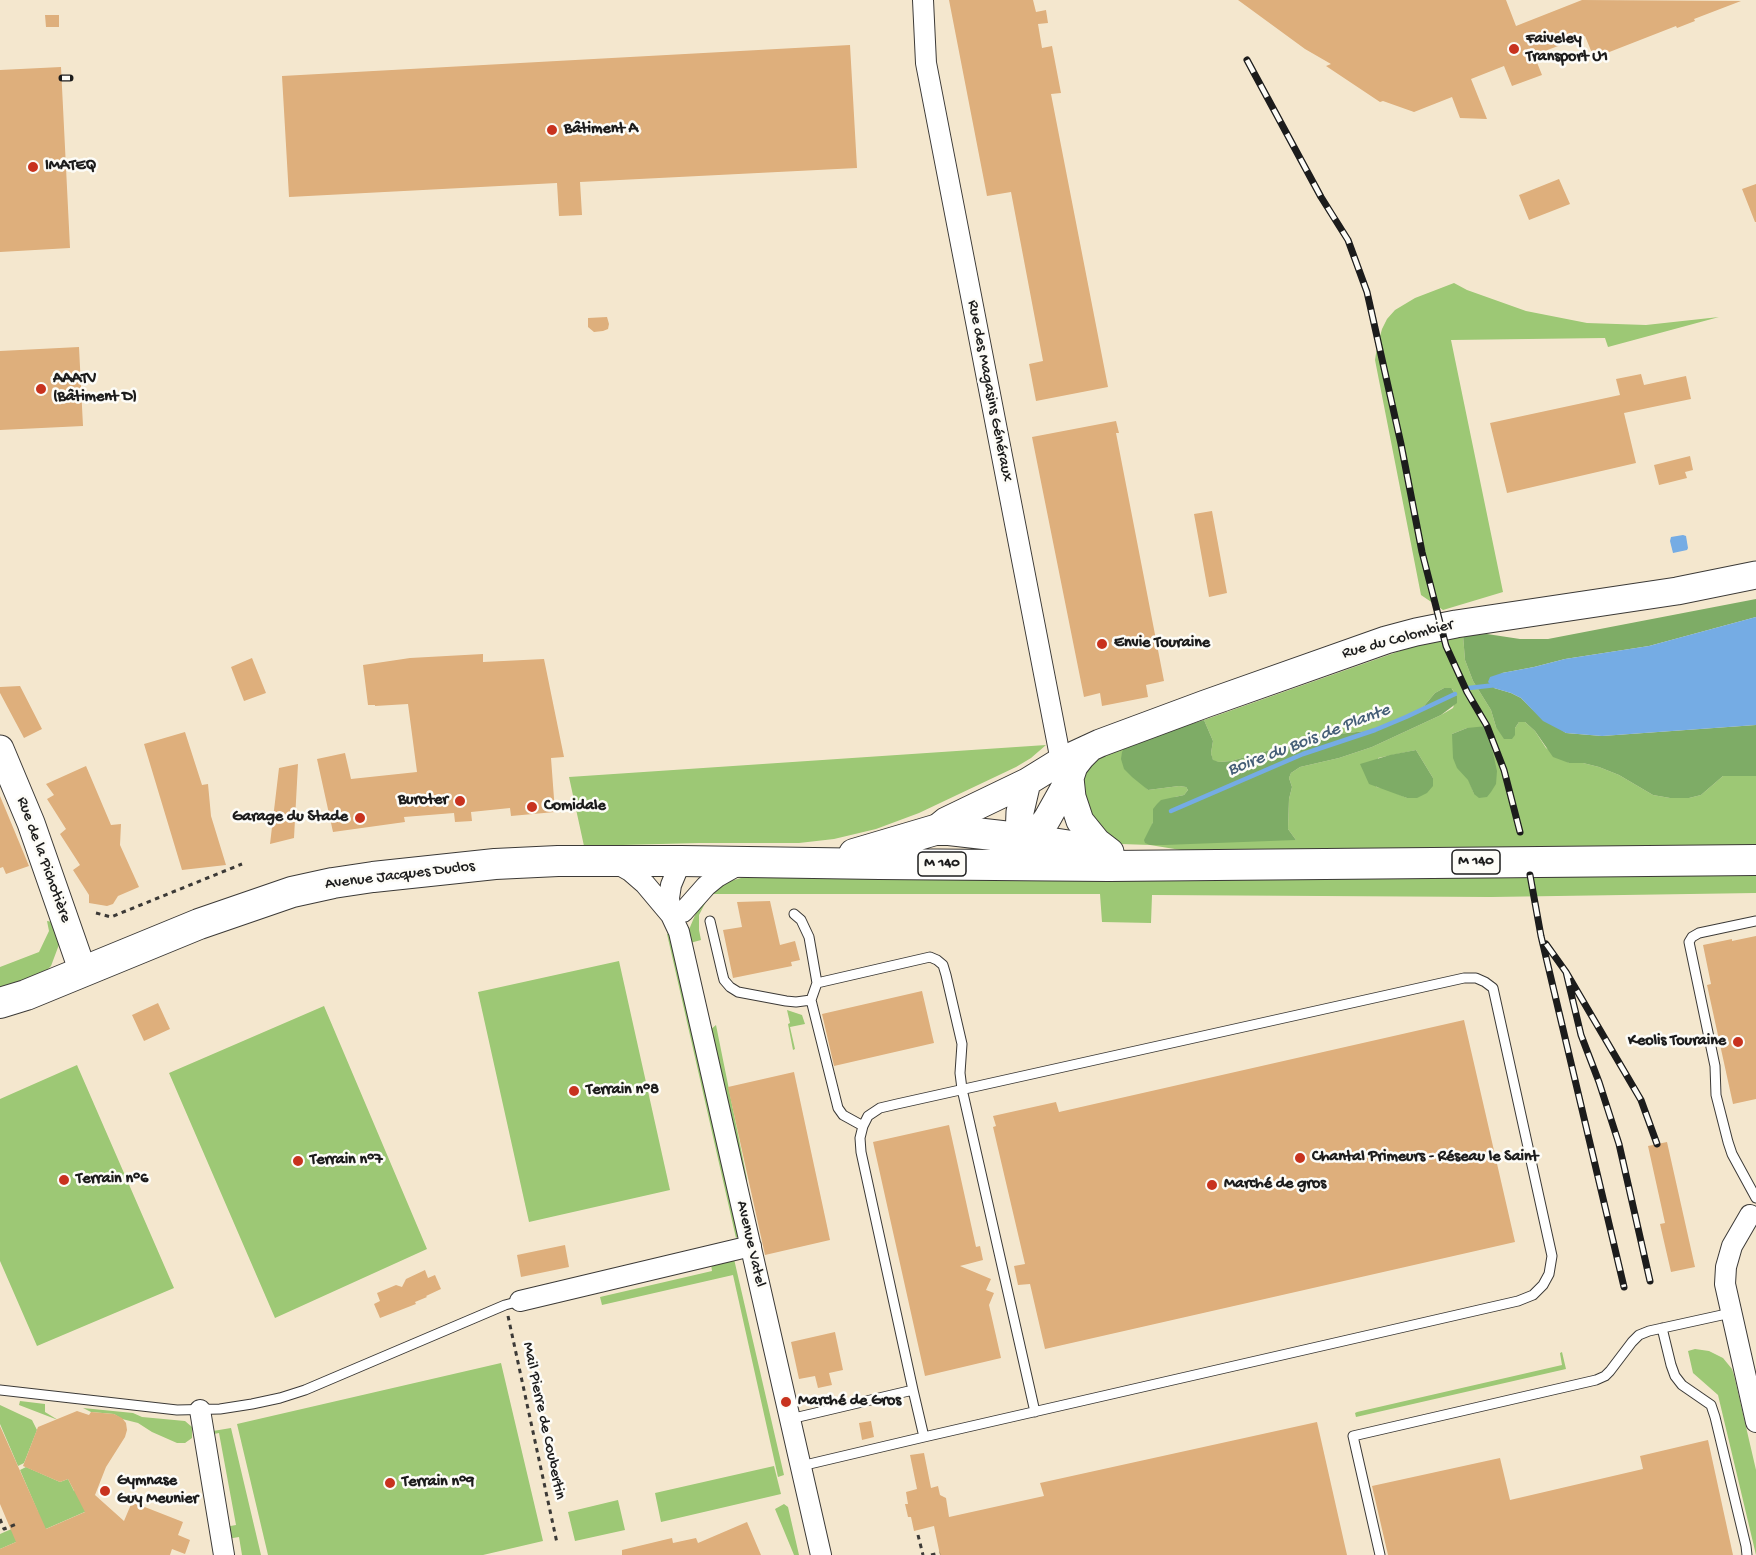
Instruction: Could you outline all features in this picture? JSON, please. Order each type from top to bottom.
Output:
[{"type":"main road","name":"Rue du Colombier","points":[[935,830],[946,821],[1027,782],[1065,770],[1089,749],[1100,743],[1347,653],[1416,632],[1456,624],[1677,591],[1756,575]]},
{"type":"main road","name":"Rue de la Pichotière","points":[[0,749],[31,822],[83,972]]},
{"type":"main road","points":[[1024,851],[1047,819],[1065,770]]},
{"type":"main road","points":[[1065,770],[1080,821],[1097,842],[1110,852]]},
{"type":"main road","points":[[1024,851],[1020,812],[1027,782]]},
{"type":"main road","name":"M 140","points":[[822,862],[935,830],[949,830],[1024,851],[1109,866],[1756,860]]},
{"type":"main road","name":"M 140","points":[[822,862],[880,864],[1024,851],[1110,852],[1195,864]]},
{"type":"main road","name":"Avenue Jacques Duclos","points":[[0,1003],[26,995],[221,916],[292,892],[373,876],[495,864],[558,861],[822,862]]},
{"type":"street","name":"Rue des Magasins Généraux","points":[[923,0],[927,63],[1065,770]]},
{"type":"street","points":[[613,861],[645,884],[678,920],[706,886],[744,862]]},
{"type":"street","name":"Avenue Vatel","points":[[681,861],[686,894],[678,920],[821,1555]]},
{"type":"street","points":[[1754,1206],[1732,1246],[1726,1267],[1725,1284],[1756,1422]]},
{"type":"street","points":[[513,1303],[751,1246]]},
{"type":"street","points":[[200,1410],[224,1555]]},
{"type":"lane","points":[[794,914],[801,920],[809,937],[817,983],[811,1000],[838,1108],[843,1115],[863,1126]]},
{"type":"lane","points":[[710,921],[724,980],[730,987],[738,992],[786,1001],[811,1000]]},
{"type":"lane","points":[[1754,1206],[1732,1154],[1716,1095],[1715,1066],[1689,942],[1699,933],[1756,921]]},
{"type":"lane","points":[[817,983],[930,957],[943,965],[962,1044],[960,1074],[962,1089],[1035,1412]]},
{"type":"lane","points":[[801,1466],[1518,1301],[1533,1294],[1543,1285],[1549,1274],[1552,1256],[1493,988],[1476,978],[1464,978],[962,1089],[880,1108],[868,1116],[860,1138],[861,1152],[924,1437]]},
{"type":"lane","points":[[0,1390],[155,1409],[200,1410],[252,1404],[304,1390],[513,1303]]},
{"type":"lane","points":[[1380,1555],[1353,1436],[1596,1380],[1610,1371],[1639,1335],[1731,1314]]},
{"type":"lane","points":[[1662,1328],[1675,1376],[1682,1385],[1710,1405],[1715,1417],[1747,1555]]},
{"type":"lane","points":[[790,1419],[913,1390]]},
{"type":"path","points":[[96,913],[111,917],[242,864]]},
{"type":"path","name":"Mail Pierre de Coubertin","points":[[513,1303],[557,1543]]},
{"type":"path","points":[[0,1519],[4,1529],[19,1523]]},
{"type":"path","points":[[918,1535],[923,1555]]},
{"type":"path","points":[[931,1555],[940,1553]]},
{"type":"green space","points":[[1454,283],[1467,290],[1526,311],[1587,323],[1646,325],[1719,317],[1608,347],[1605,338],[1451,340],[1503,592],[1443,610],[1421,595],[1375,360],[1382,329],[1395,310],[1415,298]]},
{"type":"green space","points":[[1756,599],[1756,617],[1649,646],[1565,659],[1502,673],[1494,688],[1521,698],[1532,709],[1566,733],[1602,736],[1756,725],[1756,776],[1723,776],[1701,795],[1689,798],[1653,795],[1619,775],[1599,767],[1583,763],[1569,763],[1553,757],[1535,731],[1525,722],[1519,722],[1512,739],[1504,739],[1496,727],[1491,710],[1473,681],[1465,660],[1463,635],[1487,634],[1520,639],[1548,639]]},
{"type":"green space","points":[[1463,635],[1465,660],[1473,681],[1491,710],[1496,727],[1515,735],[1515,728],[1519,722],[1525,722],[1535,731],[1546,748],[1569,763],[1583,763],[1599,767],[1619,775],[1653,795],[1689,798],[1701,795],[1723,776],[1756,776],[1756,846],[1187,851],[1112,842],[1081,804],[1084,773],[1092,763],[1125,746],[1143,785],[1148,790],[1179,786],[1186,787],[1188,790],[1184,795],[1175,797],[1153,822],[1151,828],[1296,840],[1288,829],[1291,773],[1300,767],[1372,747],[1441,715],[1453,708],[1457,696],[1452,689],[1444,688],[1435,693],[1424,706],[1406,717],[1375,730],[1320,736],[1231,761],[1213,761],[1211,753],[1213,741],[1204,720],[1414,646]],"holes":[[[1467,728],[1474,794],[1452,734]],[[1416,750],[1433,778],[1407,798],[1376,787],[1378,758]]]},
{"type":"green space","points":[[1444,688],[1451,688],[1457,696],[1457,703],[1441,715],[1372,747],[1300,767],[1291,773],[1288,829],[1296,840],[1164,845],[1145,843],[1144,840],[1153,822],[1153,809],[1157,804],[1161,800],[1184,795],[1188,790],[1186,787],[1179,786],[1148,790],[1124,769],[1121,759],[1125,746],[1204,720],[1213,741],[1211,753],[1213,760],[1231,761],[1320,736],[1375,730],[1406,717],[1424,706],[1435,693]]},
{"type":"green space","points":[[1487,726],[1497,771],[1496,784],[1487,797],[1479,798],[1457,768],[1453,758],[1452,734],[1467,728]]},
{"type":"green space","points":[[1046,745],[1016,767],[919,813],[876,829],[834,839],[799,843],[584,846],[569,777]]},
{"type":"green space","points":[[1416,750],[1433,778],[1433,786],[1427,793],[1417,798],[1407,798],[1369,784],[1360,764]]},
{"type":"green space","points":[[1756,868],[1756,893],[1491,897],[1152,895],[1151,923],[1102,922],[1100,894],[710,894],[699,915],[701,940],[690,943],[688,932],[698,908],[707,896],[727,882],[774,874]]},
{"type":"green space","points":[[47,921],[53,922],[60,942],[51,966],[42,975],[0,993],[0,967],[39,952],[49,931]]},
{"type":"green space","points":[[671,933],[740,1235],[736,1238],[667,934]]},
{"type":"green space","name":"Terrain n°8","points":[[619,961],[670,1190],[529,1222],[478,992]]},
{"type":"green space","name":"Terrain n°7","points":[[324,1006],[427,1249],[275,1318],[169,1073]]},
{"type":"green space","points":[[787,1010],[802,1015],[805,1024],[790,1027],[795,1049],[793,1050],[788,1024],[790,1023]]},
{"type":"green space","points":[[716,1025],[747,1179],[747,1189],[710,1030]]},
{"type":"green space","name":"Terrain n°6","points":[[77,1065],[174,1288],[37,1346],[0,1261],[0,1099]]},
{"type":"green space","points":[[734,1259],[784,1475],[778,1477],[733,1275],[602,1305],[600,1297],[712,1271],[711,1264]]},
{"type":"green space","points":[[1695,1349],[1709,1351],[1723,1358],[1734,1375],[1756,1470],[1756,1555],[1718,1395],[1693,1373],[1688,1351]]},
{"type":"green space","points":[[1562,1352],[1566,1369],[1356,1417],[1357,1412],[1562,1365],[1560,1353]]},
{"type":"green space","name":"Terrain n°9","points":[[501,1363],[543,1541],[483,1555],[268,1555],[237,1424]]},
{"type":"green space","points":[[20,1401],[45,1404],[45,1412],[58,1420],[19,1405]]},
{"type":"green space","points":[[0,1405],[32,1420],[37,1430],[24,1463],[18,1466],[0,1424]]},
{"type":"green space","points":[[83,1408],[185,1421],[192,1427],[192,1438],[185,1443],[177,1443],[138,1423],[122,1419],[114,1414],[91,1412]]},
{"type":"green space","points":[[231,1428],[261,1555],[242,1555],[239,1537],[227,1539],[225,1527],[236,1525],[219,1433],[209,1435],[207,1432]]},
{"type":"green space","points":[[774,1466],[781,1494],[661,1522],[655,1493]]},
{"type":"green space","points":[[26,1467],[60,1482],[68,1479],[74,1491],[81,1488],[96,1507],[0,1549],[0,1534],[30,1521],[38,1512],[20,1470]]},
{"type":"green space","points":[[618,1500],[625,1530],[575,1541],[568,1512]]},
{"type":"green space","points":[[784,1504],[788,1507],[799,1555],[794,1555],[775,1509]]},
{"type":"water","points":[[1686,536],[1687,550],[1673,553],[1671,537]]},
{"type":"water","points":[[1756,617],[1756,725],[1602,736],[1566,733],[1543,721],[1521,698],[1494,688],[1488,682],[1490,677],[1502,673],[1565,659],[1649,646]]},
{"type":"building","points":[[949,0],[1033,0],[1036,12],[1046,10],[1048,23],[1038,24],[1042,48],[1052,46],[1061,93],[1051,94],[1108,387],[1036,401],[1029,364],[1043,361],[1011,192],[987,196]]},
{"type":"building","points":[[1238,0],[1506,0],[1516,26],[1582,0],[1741,1],[1677,28],[1676,26],[1594,58],[1585,36],[1534,55],[1542,75],[1512,86],[1504,66],[1471,79],[1487,119],[1460,118],[1452,97],[1414,112],[1383,101],[1380,102],[1326,66],[1331,64],[1305,49]]},
{"type":"building","points":[[45,15],[59,15],[59,27],[46,27]]},
{"type":"building","name":"Bâtiment A","points":[[850,45],[857,168],[580,182],[582,215],[559,216],[557,183],[289,197],[282,76]]},
{"type":"building","name":"IMATEQ","points":[[61,67],[70,248],[0,252],[0,70]]},
{"type":"building","points":[[1559,179],[1570,204],[1529,220],[1519,195]]},
{"type":"building","points":[[1756,184],[1756,222],[1755,222],[1742,189]]},
{"type":"building","points":[[607,317],[608,329],[594,332],[588,327],[588,318]]},
{"type":"building","name":"AAATV (Bâtiment D)","points":[[79,347],[83,426],[0,430],[0,351]]},
{"type":"building","points":[[1641,374],[1644,385],[1686,376],[1691,399],[1624,413],[1636,463],[1507,493],[1490,423],[1620,395],[1616,379]]},
{"type":"building","points":[[1116,421],[1119,433],[1116,433],[1164,681],[1146,685],[1148,697],[1102,706],[1100,693],[1084,697],[1032,437]]},
{"type":"building","points":[[1690,456],[1693,470],[1685,472],[1687,478],[1659,485],[1654,465]]},
{"type":"building","points":[[1212,511],[1227,593],[1209,597],[1194,514]]},
{"type":"building","points":[[483,654],[483,662],[544,659],[564,757],[551,758],[555,812],[511,816],[510,808],[471,812],[472,821],[455,822],[454,813],[404,817],[405,822],[333,832],[317,759],[345,753],[351,779],[417,772],[408,704],[368,705],[363,665],[410,658]]},
{"type":"building","points":[[252,658],[266,693],[244,701],[231,667]]},
{"type":"building","points":[[20,686],[42,729],[24,738],[0,693],[0,687]]},
{"type":"building","points":[[185,732],[202,785],[208,784],[211,816],[226,865],[182,870],[144,744]]},
{"type":"building","points":[[298,764],[294,838],[270,844],[279,768]]},
{"type":"building","points":[[86,766],[111,825],[121,824],[120,845],[139,887],[118,896],[113,904],[107,906],[89,903],[89,895],[73,870],[80,865],[60,834],[66,829],[47,799],[54,795],[46,784]]},
{"type":"building","points":[[0,796],[29,866],[6,874],[3,867],[0,868]]},
{"type":"building","points":[[770,901],[780,945],[795,941],[800,960],[791,962],[792,966],[733,978],[723,930],[742,927],[737,902]]},
{"type":"building","name":"Keolis Touraine","points":[[1756,936],[1756,1099],[1733,1104],[1707,985],[1711,984],[1703,945]]},
{"type":"building","points":[[922,991],[934,1043],[834,1066],[822,1014]]},
{"type":"building","points":[[158,1003],[170,1029],[144,1041],[132,1015]]},
{"type":"building","points":[[1464,1020],[1515,1242],[1045,1349],[1030,1284],[1018,1285],[1014,1266],[1025,1264],[993,1127],[996,1126],[993,1116],[1056,1102],[1059,1112]]},
{"type":"building","points":[[794,1072],[830,1240],[765,1255],[728,1087]]},
{"type":"building","points":[[949,1125],[976,1247],[980,1246],[983,1260],[960,1266],[991,1279],[986,1290],[994,1293],[989,1305],[1001,1358],[925,1376],[873,1142]]},
{"type":"building","points":[[1667,1142],[1695,1267],[1671,1272],[1660,1224],[1665,1223],[1648,1146]]},
{"type":"building","points":[[565,1245],[569,1267],[521,1277],[517,1255]]},
{"type":"building","points":[[425,1270],[428,1278],[435,1275],[441,1289],[415,1302],[416,1304],[380,1318],[374,1304],[380,1301],[377,1293],[396,1285],[402,1287],[406,1279]]},
{"type":"building","points":[[835,1332],[843,1370],[829,1373],[832,1385],[818,1388],[815,1376],[799,1379],[791,1342]]},
{"type":"building","points":[[77,1411],[89,1415],[91,1412],[114,1414],[126,1423],[125,1437],[106,1467],[95,1495],[124,1521],[132,1502],[183,1522],[178,1535],[190,1540],[185,1554],[172,1549],[170,1555],[0,1555],[0,1549],[16,1542],[0,1504],[0,1426],[46,1529],[85,1512],[68,1479],[60,1482],[23,1466],[38,1427]]},
{"type":"building","points":[[871,1421],[874,1437],[862,1440],[859,1423]]},
{"type":"building","points":[[1317,1422],[1347,1555],[940,1555],[934,1526],[914,1531],[905,1504],[908,1504],[906,1492],[917,1489],[910,1455],[924,1453],[931,1488],[938,1486],[940,1495],[946,1498],[949,1517],[1044,1496],[1040,1483]]},
{"type":"building","points":[[1708,1440],[1733,1555],[1388,1555],[1372,1486],[1500,1458],[1510,1500],[1643,1469],[1640,1456]]},
{"type":"building","points":[[747,1522],[761,1555],[622,1555],[622,1550],[672,1538],[673,1543],[696,1538],[698,1543]]},
{"type":"waterway","name":"Boire du Bois de Plante","points":[[1469,688],[1496,685]]},
{"type":"waterway","name":"Boire du Bois de Plante","points":[[1171,811],[1303,754],[1375,730],[1455,694]]},
{"type":"railway","points":[[1247,60],[1321,197],[1348,240],[1367,292],[1401,444],[1422,552],[1446,646],[1467,692],[1487,726],[1504,770],[1520,832]]},
{"type":"railway","points":[[62,78],[70,78]]},
{"type":"railway","points":[[1530,875],[1541,936],[1624,1287]]},
{"type":"railway","points":[[1546,944],[1566,972],[1641,1100],[1657,1144]]},
{"type":"railway","points":[[1566,972],[1581,1035],[1619,1144],[1650,1281]]},
{"type":"place","name":"Faiveley Transport U1","points":[[1514,49]]},
{"type":"place","name":"Bâtiment A","points":[[552,130]]},
{"type":"place","name":"IMATEQ","points":[[33,167]]},
{"type":"place","name":"AAATV (Bâtiment D)","points":[[41,389]]},
{"type":"place","name":"Envie Touraine","points":[[1102,644]]},
{"type":"place","name":"Buroter","points":[[460,801]]},
{"type":"place","name":"Comidale","points":[[532,807]]},
{"type":"place","name":"Garage du Stade","points":[[360,818]]},
{"type":"place","name":"Keolis Touraine","points":[[1738,1042]]},
{"type":"place","name":"Terrain n°8","points":[[574,1091]]},
{"type":"place","name":"Chantal Primeurs - Réseau le Saint","points":[[1300,1158]]},
{"type":"place","name":"Terrain n°7","points":[[298,1161]]},
{"type":"place","name":"Terrain n°6","points":[[64,1180]]},
{"type":"place","name":"Marché de gros","points":[[1212,1185]]},
{"type":"place","name":"Marché de Gros","points":[[786,1402]]},
{"type":"place","name":"Terrain n°9","points":[[390,1483]]},
{"type":"place","name":"Gymnase Guy Meunier","points":[[105,1491]]}]
